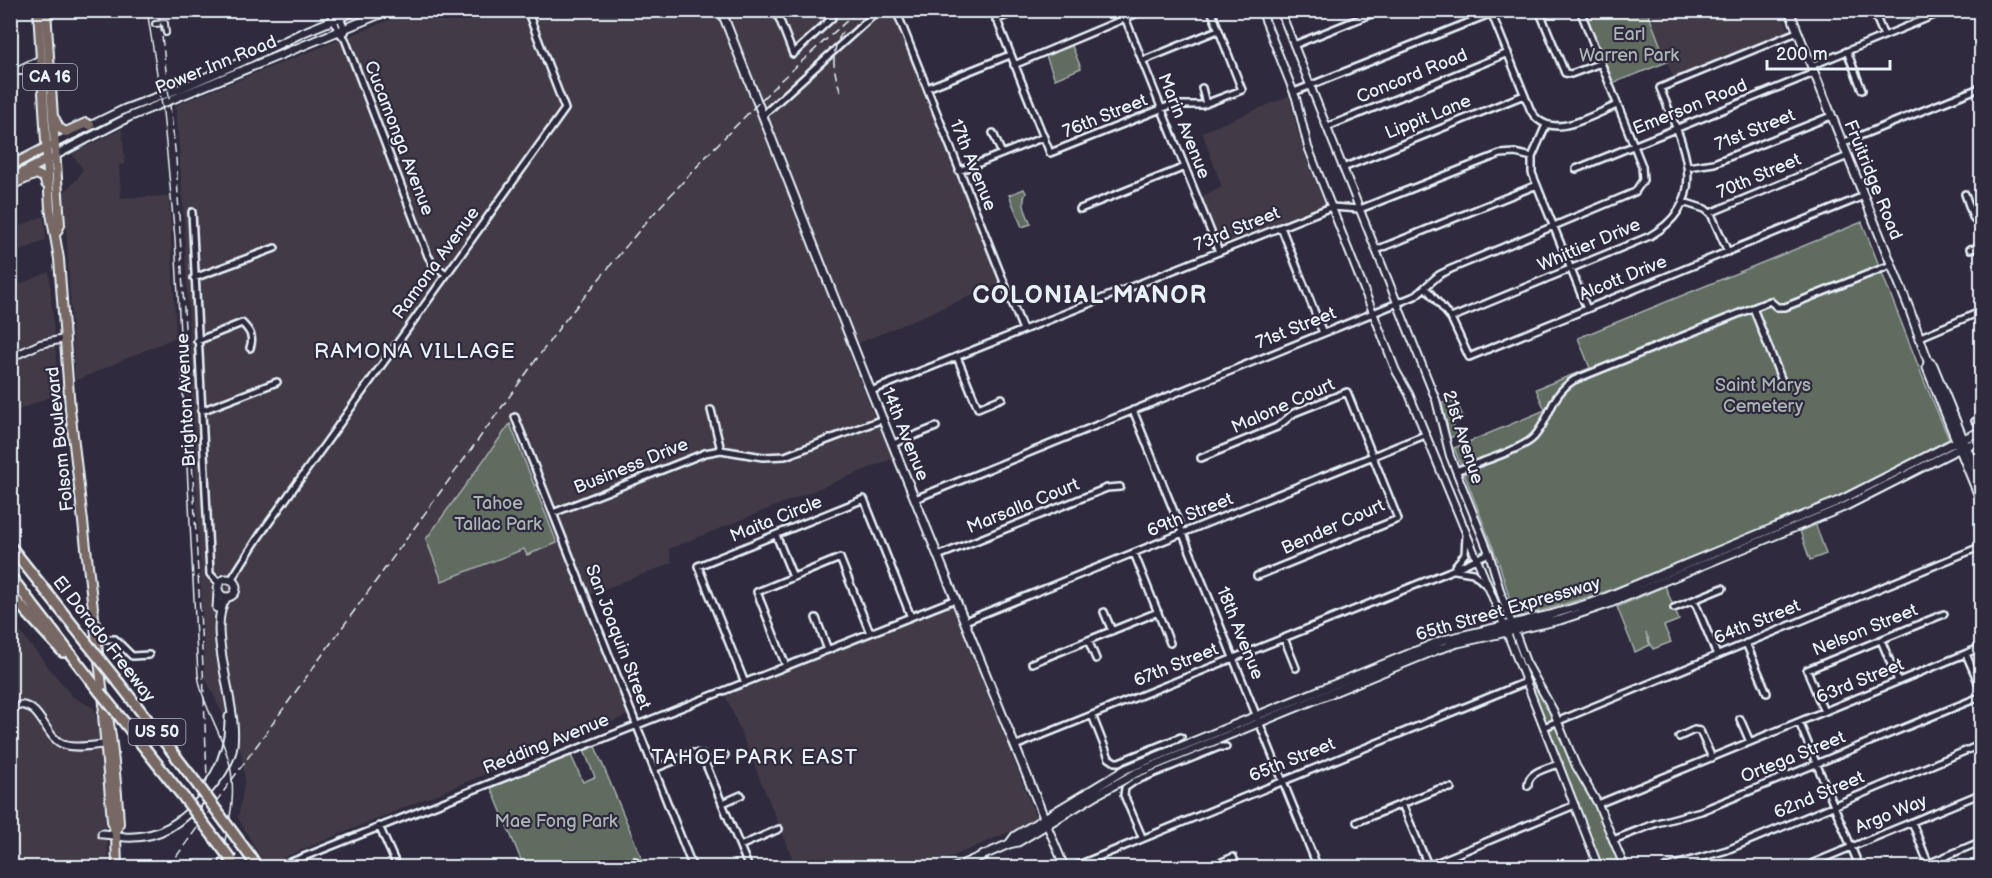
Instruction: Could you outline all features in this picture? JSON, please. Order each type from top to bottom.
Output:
[{"type":"highway","name":"El Dorado Freeway","points":[[10,546],[92,641],[119,683],[258,867]]},
{"type":"highway","name":"El Dorado Freeway","points":[[10,576],[235,865]]},
{"type":"highway","points":[[10,594],[87,676]]},
{"type":"main road","name":"Folsom Boulevard","points":[[38,10],[49,192],[61,279],[64,339],[92,641],[104,704],[108,709],[108,743],[119,823],[116,834],[117,867]]},
{"type":"main road","name":"Folsom Boulevard","points":[[46,10],[60,225],[55,235]]},
{"type":"main road","name":"Power Inn Road","points":[[55,143],[90,125],[241,62],[338,16],[358,10]]},
{"type":"main road","name":"Power Inn Road","points":[[56,155],[129,117],[390,10]]},
{"type":"main road","name":"14th Avenue","points":[[721,10],[882,419],[1046,822]]},
{"type":"main road","name":"Fruitridge Road","points":[[1789,10],[1918,338],[1928,361],[1933,365],[1982,504]]},
{"type":"main road","points":[[53,114],[59,128],[63,131],[86,123],[90,125]]},
{"type":"main road","points":[[10,166],[55,143]]},
{"type":"main road","points":[[10,181],[56,155]]},
{"type":"main road","points":[[10,181],[13,184],[36,174],[44,178],[49,192]]},
{"type":"main road","name":"65th Street Expressway","points":[[1046,822],[1126,769],[1258,719],[1443,640],[1560,620],[1608,604],[1844,507],[1982,431]]},
{"type":"main road","name":"65th Street Expressway","points":[[1961,444],[1982,440]]},
{"type":"main road","name":"Fruitridge Road","points":[[1961,444],[1980,476],[1982,486]]},
{"type":"main road","points":[[219,583],[224,579],[231,580]]},
{"type":"main road","name":"Ramona Avenue","points":[[102,834],[116,834],[124,837],[146,836],[171,827],[190,812],[223,773],[232,751],[233,725],[220,640],[220,610],[227,597],[236,589],[231,580]]},
{"type":"main road","name":"Ramona Avenue","points":[[116,834],[124,831],[152,830],[174,822],[190,807],[219,768],[227,746],[229,719],[216,635],[219,583]]},
{"type":"main road","points":[[218,592],[227,597]]},
{"type":"main road","points":[[954,867],[1018,842],[1046,822]]},
{"type":"street","name":"Cucamonga Avenue","points":[[330,10],[338,16],[428,256],[433,264],[446,274]]},
{"type":"street","name":"Ramona Avenue","points":[[231,580],[260,535],[565,109],[527,10]]},
{"type":"street","points":[[776,10],[793,54],[832,18],[829,10]]},
{"type":"street","points":[[763,115],[879,10]]},
{"type":"street","name":"17th Avenue","points":[[896,10],[1023,330]]},
{"type":"street","points":[[993,10],[1044,137]]},
{"type":"street","points":[[996,20],[1019,10]]},
{"type":"street","name":"Marin Avenue","points":[[1122,10],[1219,252]]},
{"type":"street","points":[[1014,65],[1145,10]]},
{"type":"street","points":[[1142,61],[1218,30],[1211,10]]},
{"type":"street","name":"21st Avenue","points":[[1261,10],[1294,92],[1308,147],[1373,313],[1396,371],[1409,394],[1505,628],[1599,867]]},
{"type":"street","name":"21st Avenue","points":[[1280,10],[1436,400],[1448,450],[1489,553],[1533,677],[1558,720],[1576,766],[1598,804],[1625,867]]},
{"type":"street","points":[[1294,45],[1381,10]]},
{"type":"street","points":[[1539,10],[1565,73],[1571,74],[1600,63]]},
{"type":"street","name":"71st Street","points":[[915,499],[1415,296],[1445,272],[1635,192],[1641,185],[1643,171],[1580,10]]},
{"type":"street","points":[[1873,10],[1884,36]]},
{"type":"street","name":"Emerson Road","points":[[1576,169],[1676,130],[1812,70],[1847,51],[1947,10]]},
{"type":"street","points":[[1294,92],[1491,12],[1534,116],[1546,125],[1554,127],[1565,125],[1617,105]]},
{"type":"street","points":[[155,24],[165,23],[166,33]]},
{"type":"street","name":"76th Street","points":[[959,171],[1044,137],[1050,153],[1176,104],[1206,104],[1242,89],[1218,30]]},
{"type":"street","name":"Whittier Drive","points":[[1451,318],[1657,232],[1675,216],[1688,186],[1685,151],[1660,88],[1797,32]]},
{"type":"street","points":[[1847,51],[1862,90]]},
{"type":"street","name":"Concord Road","points":[[1327,127],[1508,53]]},
{"type":"street","points":[[927,88],[1010,54]]},
{"type":"street","points":[[13,73],[41,59]]},
{"type":"street","points":[[13,73],[32,71],[42,82]]},
{"type":"street","points":[[1842,143],[1982,87]]},
{"type":"street","points":[[1202,88],[1206,104]]},
{"type":"street","name":"Lippit Lane","points":[[1343,168],[1524,95]]},
{"type":"street","name":"71st Street","points":[[1688,167],[1714,163],[1831,116]]},
{"type":"street","points":[[1546,125],[1532,157],[1531,168],[1587,309]]},
{"type":"street","points":[[993,133],[1002,154]]},
{"type":"street","name":"73rd Street","points":[[871,391],[1332,207],[1360,210],[1493,156],[1508,153],[1532,157]]},
{"type":"street","name":"70th Street","points":[[1683,202],[1710,213],[1848,156]]},
{"type":"street","points":[[1080,208],[1185,167]]},
{"type":"street","points":[[1376,250],[1537,185]]},
{"type":"street","points":[[1965,194],[1973,217],[1982,229]]},
{"type":"street","name":"Alcott Drive","points":[[1426,288],[1451,318],[1469,357],[1864,196]]},
{"type":"street","name":"Brighton Avenue","points":[[192,212],[210,574],[219,583]]},
{"type":"street","points":[[1710,213],[1728,252]]},
{"type":"street","points":[[1281,227],[1323,333]]},
{"type":"street","points":[[1970,249],[1976,248],[1982,241]]},
{"type":"street","points":[[194,278],[275,248]]},
{"type":"street","points":[[1456,471],[1507,451],[1534,437],[1543,425],[1556,396],[1574,380],[1770,301],[1777,307],[1785,307],[1891,265]]},
{"type":"street","points":[[1753,308],[1782,381]]},
{"type":"street","points":[[1918,338],[1982,311]]},
{"type":"street","points":[[197,341],[242,323],[249,331],[253,341],[250,348]]},
{"type":"street","points":[[10,358],[46,342],[64,339]]},
{"type":"street","points":[[957,357],[978,408],[1002,398]]},
{"type":"street","points":[[201,411],[277,382]]},
{"type":"street","name":"Malone Court","points":[[1200,458],[1277,427],[1294,414],[1347,392],[1373,458]]},
{"type":"street","points":[[711,410],[721,450]]},
{"type":"street","name":"18th Avenue","points":[[1133,410],[1318,867]]},
{"type":"street","name":"San Joaquin Street","points":[[515,417],[693,867]]},
{"type":"street","name":"Business Drive","points":[[553,513],[705,453],[721,450],[763,457],[785,456],[882,419]]},
{"type":"street","points":[[893,444],[936,427]]},
{"type":"street","name":"69th Street","points":[[965,621],[1373,458],[1425,435]]},
{"type":"street","name":"Bender Court","points":[[1257,576],[1398,519],[1373,458]]},
{"type":"street","name":"Marsalla Court","points":[[939,556],[1107,488],[1120,487]]},
{"type":"street","name":"Maita Circle","points":[[745,683],[698,566],[864,499],[911,617]]},
{"type":"street","points":[[776,535],[793,577]]},
{"type":"street","points":[[1448,572],[1462,558],[1466,549],[1466,536]]},
{"type":"street","name":"64th Street","points":[[1544,727],[1982,546]]},
{"type":"street","points":[[1134,553],[1170,643]]},
{"type":"street","name":"67th Street","points":[[1015,746],[1448,572],[1489,553]]},
{"type":"street","points":[[786,666],[757,592],[840,558],[870,633]]},
{"type":"street","name":"67th Street","points":[[1448,572],[1468,571],[1486,585]]},
{"type":"street","points":[[1674,608],[1724,588]]},
{"type":"street","name":"Redding Avenue","points":[[276,867],[956,599]]},
{"type":"street","points":[[1694,600],[1717,655]]},
{"type":"street","points":[[1104,612],[1112,631]]},
{"type":"street","points":[[1032,663],[1158,612]]},
{"type":"street","name":"Nelson Street","points":[[1824,712],[1807,670],[1944,614]]},
{"type":"street","points":[[816,618],[828,650]]},
{"type":"street","points":[[1284,638],[1296,669]]},
{"type":"street","points":[[92,641],[115,639],[132,656],[149,655]]},
{"type":"street","points":[[1088,640],[1096,659]]},
{"type":"street","points":[[1881,640],[1898,681]]},
{"type":"street","points":[[1746,643],[1767,693]]},
{"type":"street","name":"63rd Street","points":[[1598,804],[1982,647]]},
{"type":"street","points":[[1966,654],[1982,691]]},
{"type":"street","name":"65th Street","points":[[1071,867],[1526,682]]},
{"type":"street","name":"Ortega Street","points":[[1613,840],[1657,823],[1701,811],[1982,696]]},
{"type":"street","points":[[10,709],[21,705],[32,708],[55,739],[69,747],[108,743]]},
{"type":"street","points":[[1092,715],[1109,758],[1114,762],[1181,737]]},
{"type":"street","points":[[1740,719],[1750,742]]},
{"type":"street","points":[[1799,722],[1860,867]]},
{"type":"street","points":[[1679,737],[1694,730],[1700,731],[1712,758]]},
{"type":"street","name":"62nd Street","points":[[1665,867],[1714,854],[1982,744]]},
{"type":"street","points":[[1142,837],[1124,795],[1125,788],[1135,781],[1219,747],[1226,747]]},
{"type":"street","points":[[654,769],[697,753],[702,755],[749,867]]},
{"type":"street","points":[[706,762],[725,754]]},
{"type":"street","points":[[1528,786],[1531,775],[1559,764]]},
{"type":"street","points":[[1357,822],[1439,789],[1451,788]]},
{"type":"street","name":"Argo Way","points":[[1813,863],[1982,793]]},
{"type":"street","points":[[723,803],[741,795]]},
{"type":"street","points":[[1402,804],[1425,866],[1575,805]]},
{"type":"street","name":"14th Avenue","points":[[1046,822],[1065,867]]},
{"type":"street","points":[[1912,822],[1929,865]]},
{"type":"street","points":[[380,826],[398,867]]},
{"type":"street","points":[[740,846],[779,829]]},
{"type":"street","points":[[1918,867],[1929,865],[1982,841]]},
{"type":"street","points":[[1208,867],[1233,857],[1238,867]]},
{"type":"shaded area","points":[[412,11],[896,11],[1004,282],[847,348],[876,421],[894,458],[669,549],[672,563],[586,596],[633,713],[265,865],[238,818],[245,780],[241,752],[205,677],[183,204],[176,105]]},
{"type":"shaded area","points":[[1647,11],[1781,11],[1789,31],[1674,79]]},
{"type":"shaded area","points":[[1289,96],[1301,145],[1325,205],[1223,248],[1220,246],[1200,197],[1222,187],[1202,132]]},
{"type":"shaded area","points":[[122,129],[125,164],[119,165],[121,198],[169,196],[176,337],[75,381],[64,192],[83,169],[72,154]]},
{"type":"shaded area","points":[[44,216],[46,240],[11,255],[11,225],[13,229]]},
{"type":"shaded area","points":[[49,272],[59,393],[11,413],[11,288]]},
{"type":"shaded area","points":[[951,601],[1037,820],[928,867],[796,867],[726,696]]},
{"type":"shaded area","points":[[10,620],[73,697],[94,708],[99,730],[109,867],[11,867]]},
{"type":"green space","name":"Earl Warren Park","points":[[1583,11],[1647,11],[1667,62],[1613,83]]},
{"type":"green space","points":[[1072,46],[1081,68],[1055,79],[1046,56]]},
{"type":"green space","points":[[1024,189],[1026,193],[1024,205],[1031,224],[1022,227],[1009,195]]},
{"type":"green space","name":"Saint Marys Cemetery","points":[[1862,222],[1949,439],[1855,490],[1605,592],[1527,615],[1518,617],[1514,614],[1500,566],[1454,448],[1545,410],[1536,389],[1590,368],[1578,338]]},
{"type":"green space","points":[[1449,399],[1451,402],[1456,400],[1463,417],[1455,420],[1453,424],[1456,432],[1460,433],[1450,438],[1442,404]]},
{"type":"green space","name":"Tahoe Tallac Park","points":[[510,424],[557,543],[527,555],[524,549],[442,581],[426,539]]},
{"type":"green space","points":[[1816,525],[1826,554],[1810,560],[1800,531]]},
{"type":"green space","points":[[1665,586],[1679,620],[1664,626],[1671,642],[1653,649],[1646,633],[1650,645],[1635,652],[1617,607]]},
{"type":"green space","points":[[1518,651],[1555,719],[1546,723]]},
{"type":"green space","points":[[1558,727],[1574,767],[1597,805],[1624,867],[1602,867],[1549,730]]},
{"type":"green space","name":"Mae Fong Park","points":[[594,744],[642,859],[621,867],[524,867],[490,785],[570,753],[583,782],[595,777],[583,748]]},
{"type":"tram line","points":[[147,10],[163,112],[175,239],[198,675],[206,704],[230,764],[232,779],[231,808],[218,868]]},
{"type":"railway","points":[[159,10],[176,158],[203,668],[207,779],[201,809],[194,822]]},
{"type":"railway","points":[[168,868],[562,324],[647,221],[714,148],[782,79],[859,10]]},
{"type":"railway","points":[[841,92],[834,59],[837,44],[845,28]]},
{"type":"district","name":"COLONIAL MANOR","points":[[1090,295]]},
{"type":"district","name":"RAMONA VILLAGE","points":[[415,351]]},
{"type":"district","name":"TAHOE PARK EAST","points":[[755,757]]}]
